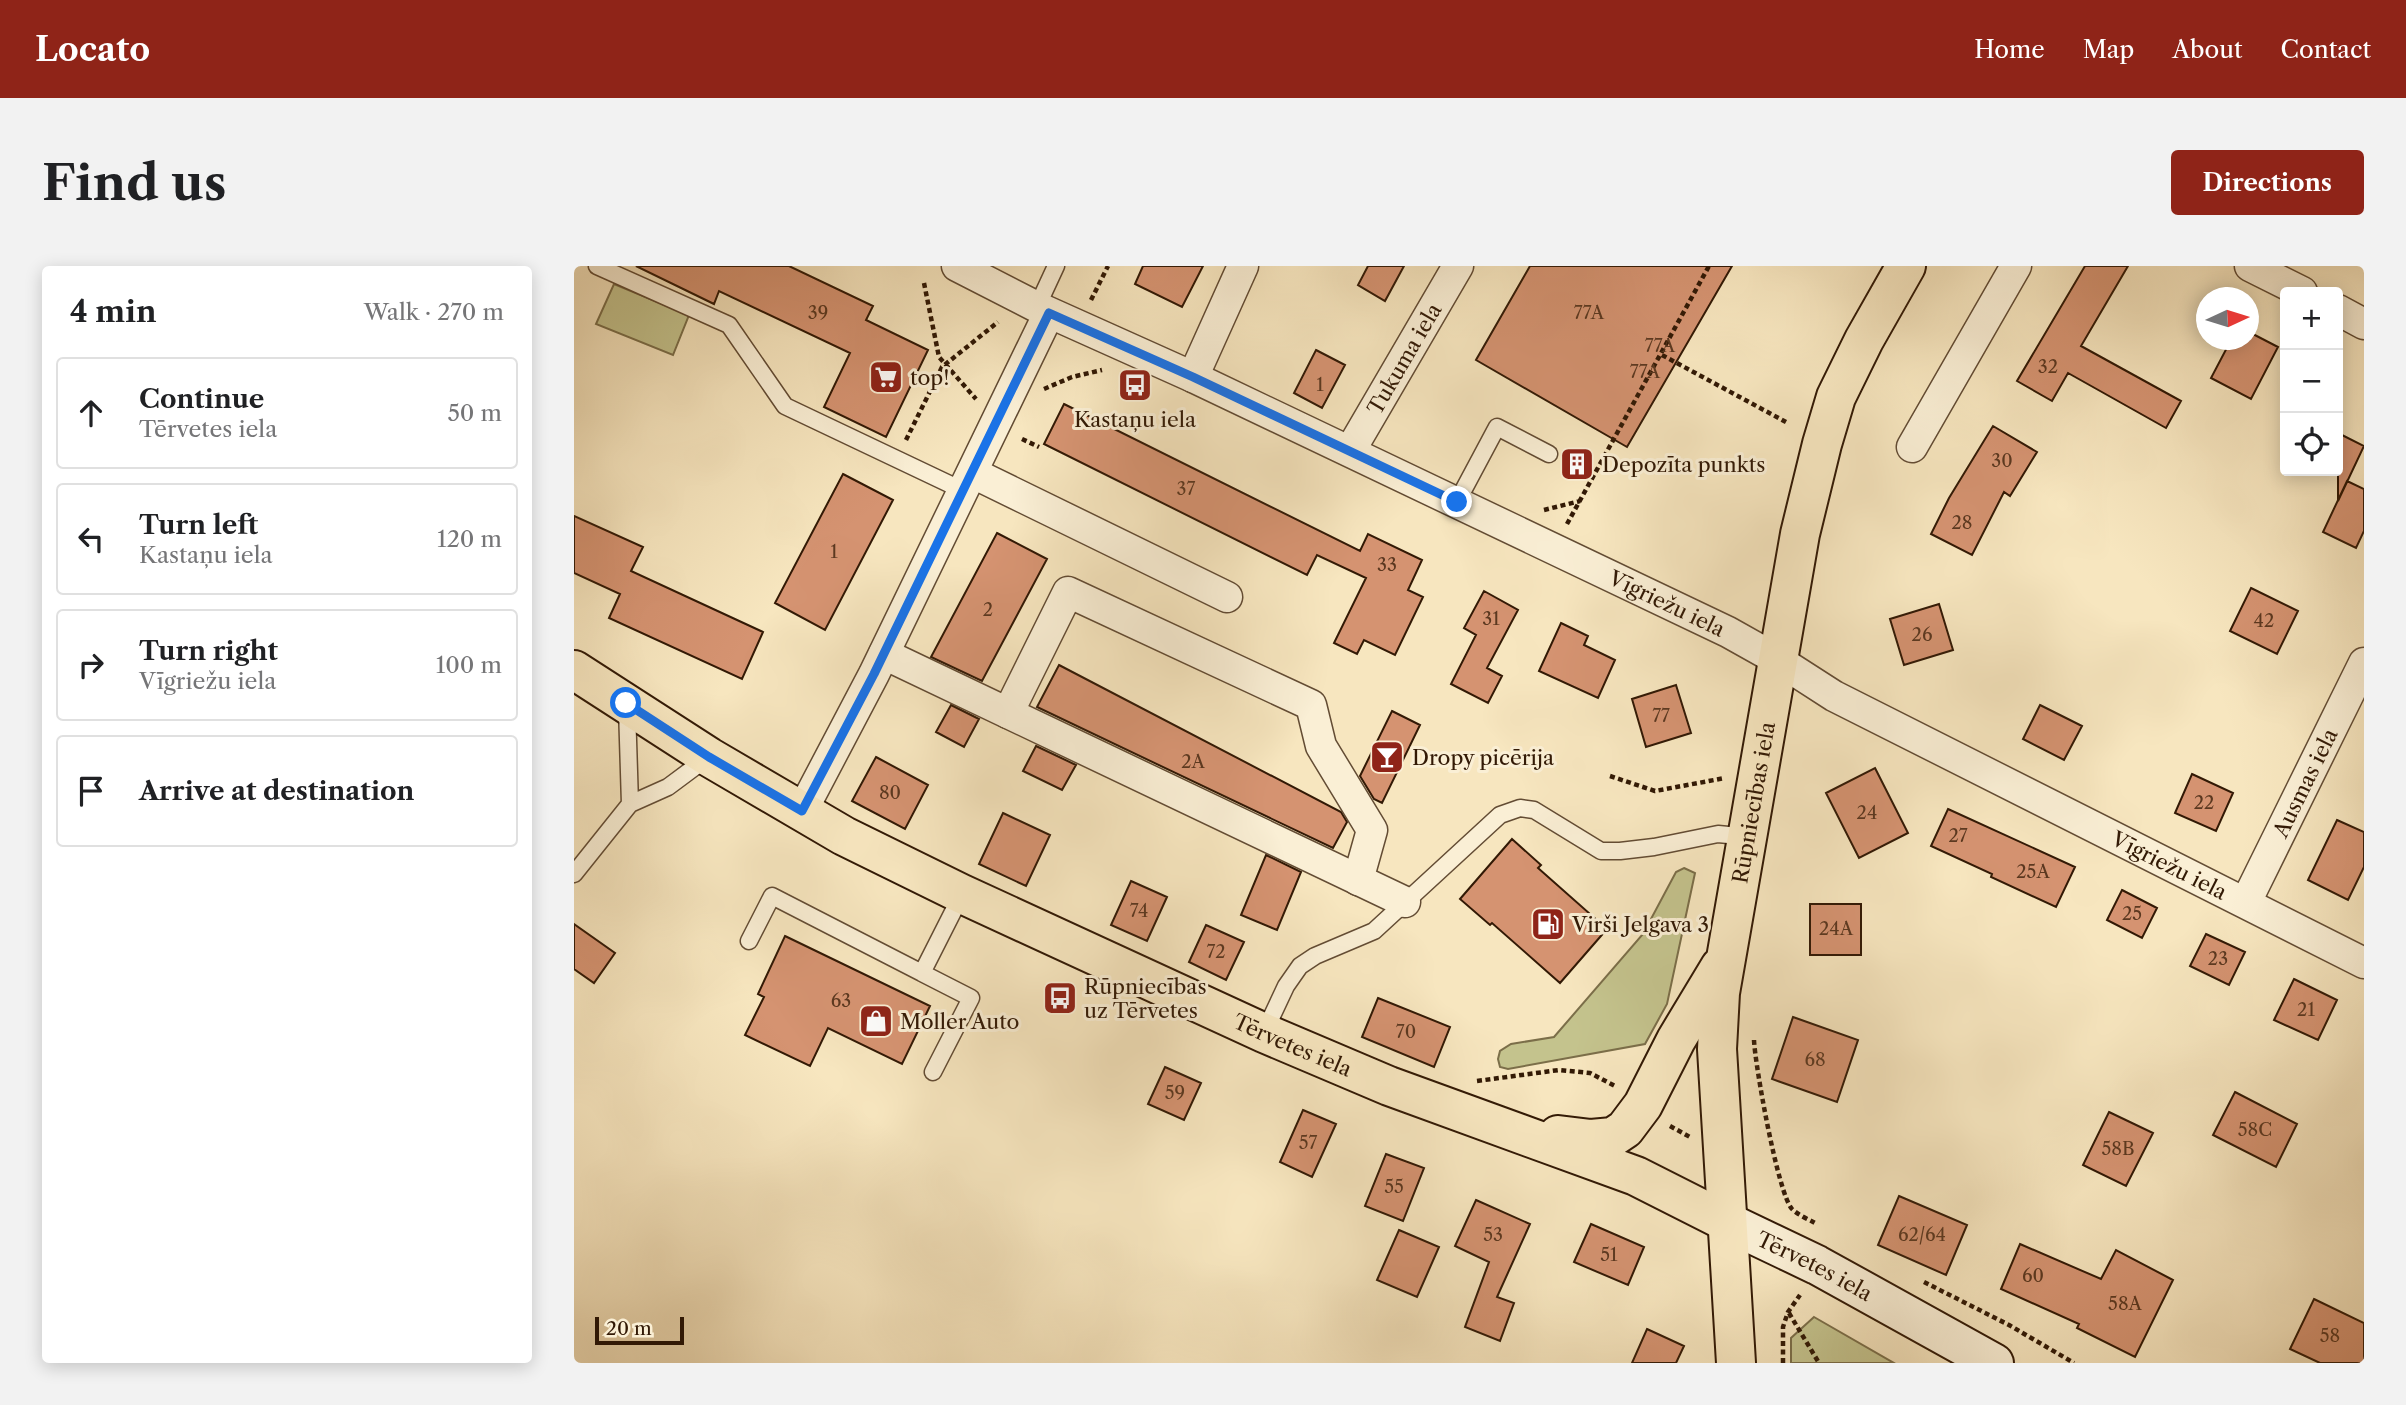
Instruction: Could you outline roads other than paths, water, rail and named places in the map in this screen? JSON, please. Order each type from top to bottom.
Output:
[{"type":"main road","name":"Rūpniecības iela","points":[[1736,1363],[1717,1049],[1720,993],[1800,534],[1822,444],[1836,397],[1864,340],[1906,266]]},
{"type":"main road","name":"Tērvetes iela","points":[[574,670],[709,757],[844,836],[962,894],[1264,1033],[1389,1086],[1636,1176],[1816,1265],[1994,1363]]},
{"type":"main road","points":[[1531,1137],[1562,1135],[1591,1139],[1613,1137],[1625,1129],[1643,1105],[1676,1040],[1726,956]]},
{"type":"street","name":"Vīgriežu iela","points":[[957,266],[1043,310],[1193,377],[1728,632],[1834,696],[2364,963]]},
{"type":"street","points":[[1193,377],[1243,266]]},
{"type":"street","name":"Tukuma iela","points":[[1350,451],[1458,266]]},
{"type":"street","points":[[1912,447],[2016,266]]},
{"type":"street","points":[[2250,266],[2292,287]]},
{"type":"street","points":[[802,811],[969,482],[995,404],[1043,310]]},
{"type":"street","points":[[2343,313],[2364,324]]},
{"type":"street","points":[[969,482],[1227,597]]},
{"type":"street","points":[[1008,713],[1068,592],[1311,705],[1321,746],[1372,830],[1358,880]]},
{"type":"street","points":[[884,654],[1405,902]]},
{"type":"street","name":"Ausmas iela","points":[[2246,902],[2364,663]]},
{"type":"lane","points":[[597,266],[729,326],[785,406],[897,458],[969,482]]},
{"type":"lane","points":[[1043,310],[1055,266]]},
{"type":"lane","points":[[1457,502],[1497,427],[1549,454]]},
{"type":"lane","points":[[626,703],[630,804]]},
{"type":"lane","points":[[574,874],[630,804],[668,787],[709,757]]},
{"type":"lane","points":[[1264,1033],[1286,986],[1300,966],[1315,956],[1374,931],[1500,815],[1520,808],[1534,810],[1601,851],[1654,848],[1718,834],[1749,837]]},
{"type":"lane","points":[[922,973],[962,894]]},
{"type":"lane","points":[[749,941],[772,896],[971,998],[933,1072]]},
{"type":"place","name":"top!","points":[[886,377]]},
{"type":"place","name":"Kastaņu iela","points":[[1135,385]]},
{"type":"place","name":"Depozīta punkts","points":[[1577,464]]},
{"type":"place","name":"Dropy picērija","points":[[1387,757]]},
{"type":"place","name":"Virši Jelgava 3","points":[[1548,924]]},
{"type":"place","name":"Rūpniecības uz Tērvetes","points":[[1060,998]]},
{"type":"place","name":"Moller Auto","points":[[876,1021]]}]
